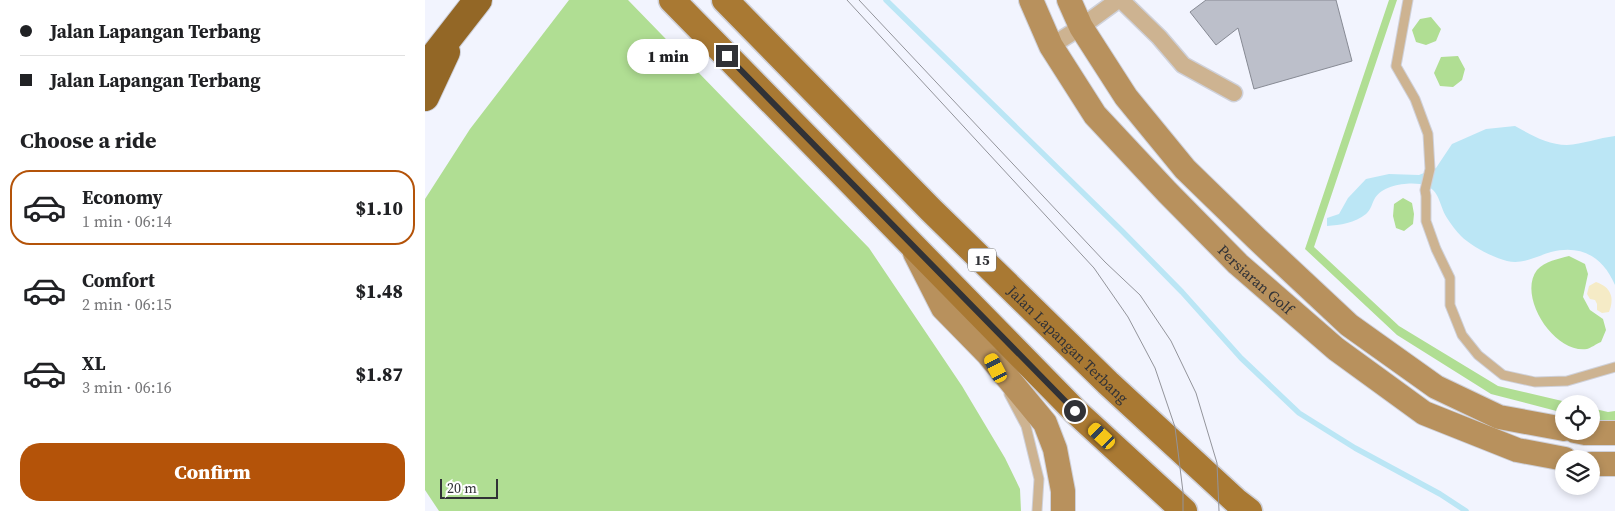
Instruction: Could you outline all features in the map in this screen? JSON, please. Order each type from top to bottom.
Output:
[{"type":"highway","points":[[425,68],[478,0]]},
{"type":"highway","points":[[425,97],[459,26]]},
{"type":"main road","name":"15","points":[[672,0],[1075,411],[1184,511]]},
{"type":"main road","name":"Jalan Lapangan Terbang","points":[[725,0],[945,224],[1109,383],[1236,502],[1249,511]]},
{"type":"street","name":"Persiaran Golf","points":[[1031,0],[1051,46],[1095,115],[1160,185],[1238,264],[1336,349],[1424,412],[1517,450],[1555,457]]},
{"type":"street","name":"Persiaran Golf","points":[[1069,0],[1081,27],[1126,97],[1185,169],[1257,240],[1349,324],[1436,387],[1499,417],[1555,427]]},
{"type":"street","points":[[1051,46],[1119,0],[1159,37],[1183,65],[1234,93]]},
{"type":"street","points":[[912,246],[943,308],[988,354],[1045,423],[1055,449],[1063,491],[1063,511]]},
{"type":"street","points":[[1600,433],[1615,433]]},
{"type":"street","points":[[1600,464],[1615,464]]},
{"type":"lane","points":[[1408,0],[1396,66],[1415,98],[1428,134],[1430,169],[1425,190],[1427,196],[1426,221],[1435,249],[1450,278],[1450,305],[1462,336],[1478,355],[1503,375],[1535,382],[1567,381],[1615,367]]},
{"type":"lane","points":[[988,354],[1026,426],[1039,479],[1037,511]]},
{"type":"green space","points":[[569,0],[628,0],[869,248],[962,386],[1005,458],[1020,489],[1021,511],[439,511],[425,490],[425,199],[470,129]]},
{"type":"green space","points":[[1389,0],[1397,0],[1314,247],[1399,326],[1498,386],[1555,399],[1555,411],[1491,394],[1397,335],[1305,249]]},
{"type":"green space","points":[[1431,17],[1441,29],[1436,41],[1426,45],[1416,42],[1412,30],[1420,19]]},
{"type":"green space","points":[[1458,56],[1465,69],[1462,80],[1453,87],[1440,86],[1434,73],[1441,57]]},
{"type":"green space","points":[[1403,198],[1412,203],[1414,214],[1413,224],[1404,231],[1396,228],[1393,216],[1394,204]]},
{"type":"green space","points":[[1569,256],[1585,264],[1588,274],[1583,297],[1590,310],[1603,319],[1606,330],[1601,342],[1587,349],[1575,348],[1562,342],[1551,333],[1535,308],[1532,294],[1532,281],[1537,270],[1548,262]]},
{"type":"green space","points":[[1600,410],[1615,411],[1615,423],[1600,423]]},
{"type":"sand","points":[[1596,282],[1605,287],[1610,294],[1612,302],[1609,312],[1602,313],[1597,310],[1595,300],[1590,299],[1587,294],[1589,286]]},
{"type":"water","points":[[1515,126],[1540,139],[1560,145],[1615,136],[1615,285],[1610,275],[1597,260],[1581,252],[1562,250],[1524,261],[1513,262],[1483,251],[1459,234],[1444,213],[1438,197],[1432,189],[1420,184],[1402,184],[1389,187],[1375,198],[1369,211],[1362,217],[1347,223],[1327,226],[1327,218],[1339,214],[1348,198],[1366,179],[1389,174],[1419,175],[1436,168],[1452,144],[1486,129]]},
{"type":"building","points":[[1206,0],[1336,0],[1352,61],[1254,89],[1238,28],[1216,45],[1190,12]]},
{"type":"waterway","points":[[886,0],[1122,231],[1182,292],[1241,358],[1299,413],[1355,448],[1440,494],[1466,511]]},
{"type":"tram line","points":[[847,0],[1094,268],[1128,317],[1155,368],[1175,427],[1183,492],[1183,511]]},
{"type":"tram line","points":[[859,0],[1105,262],[1140,295],[1171,341],[1196,393],[1217,463],[1219,511]]},
{"type":"route","points":[[727,56],[1075,411]]}]
